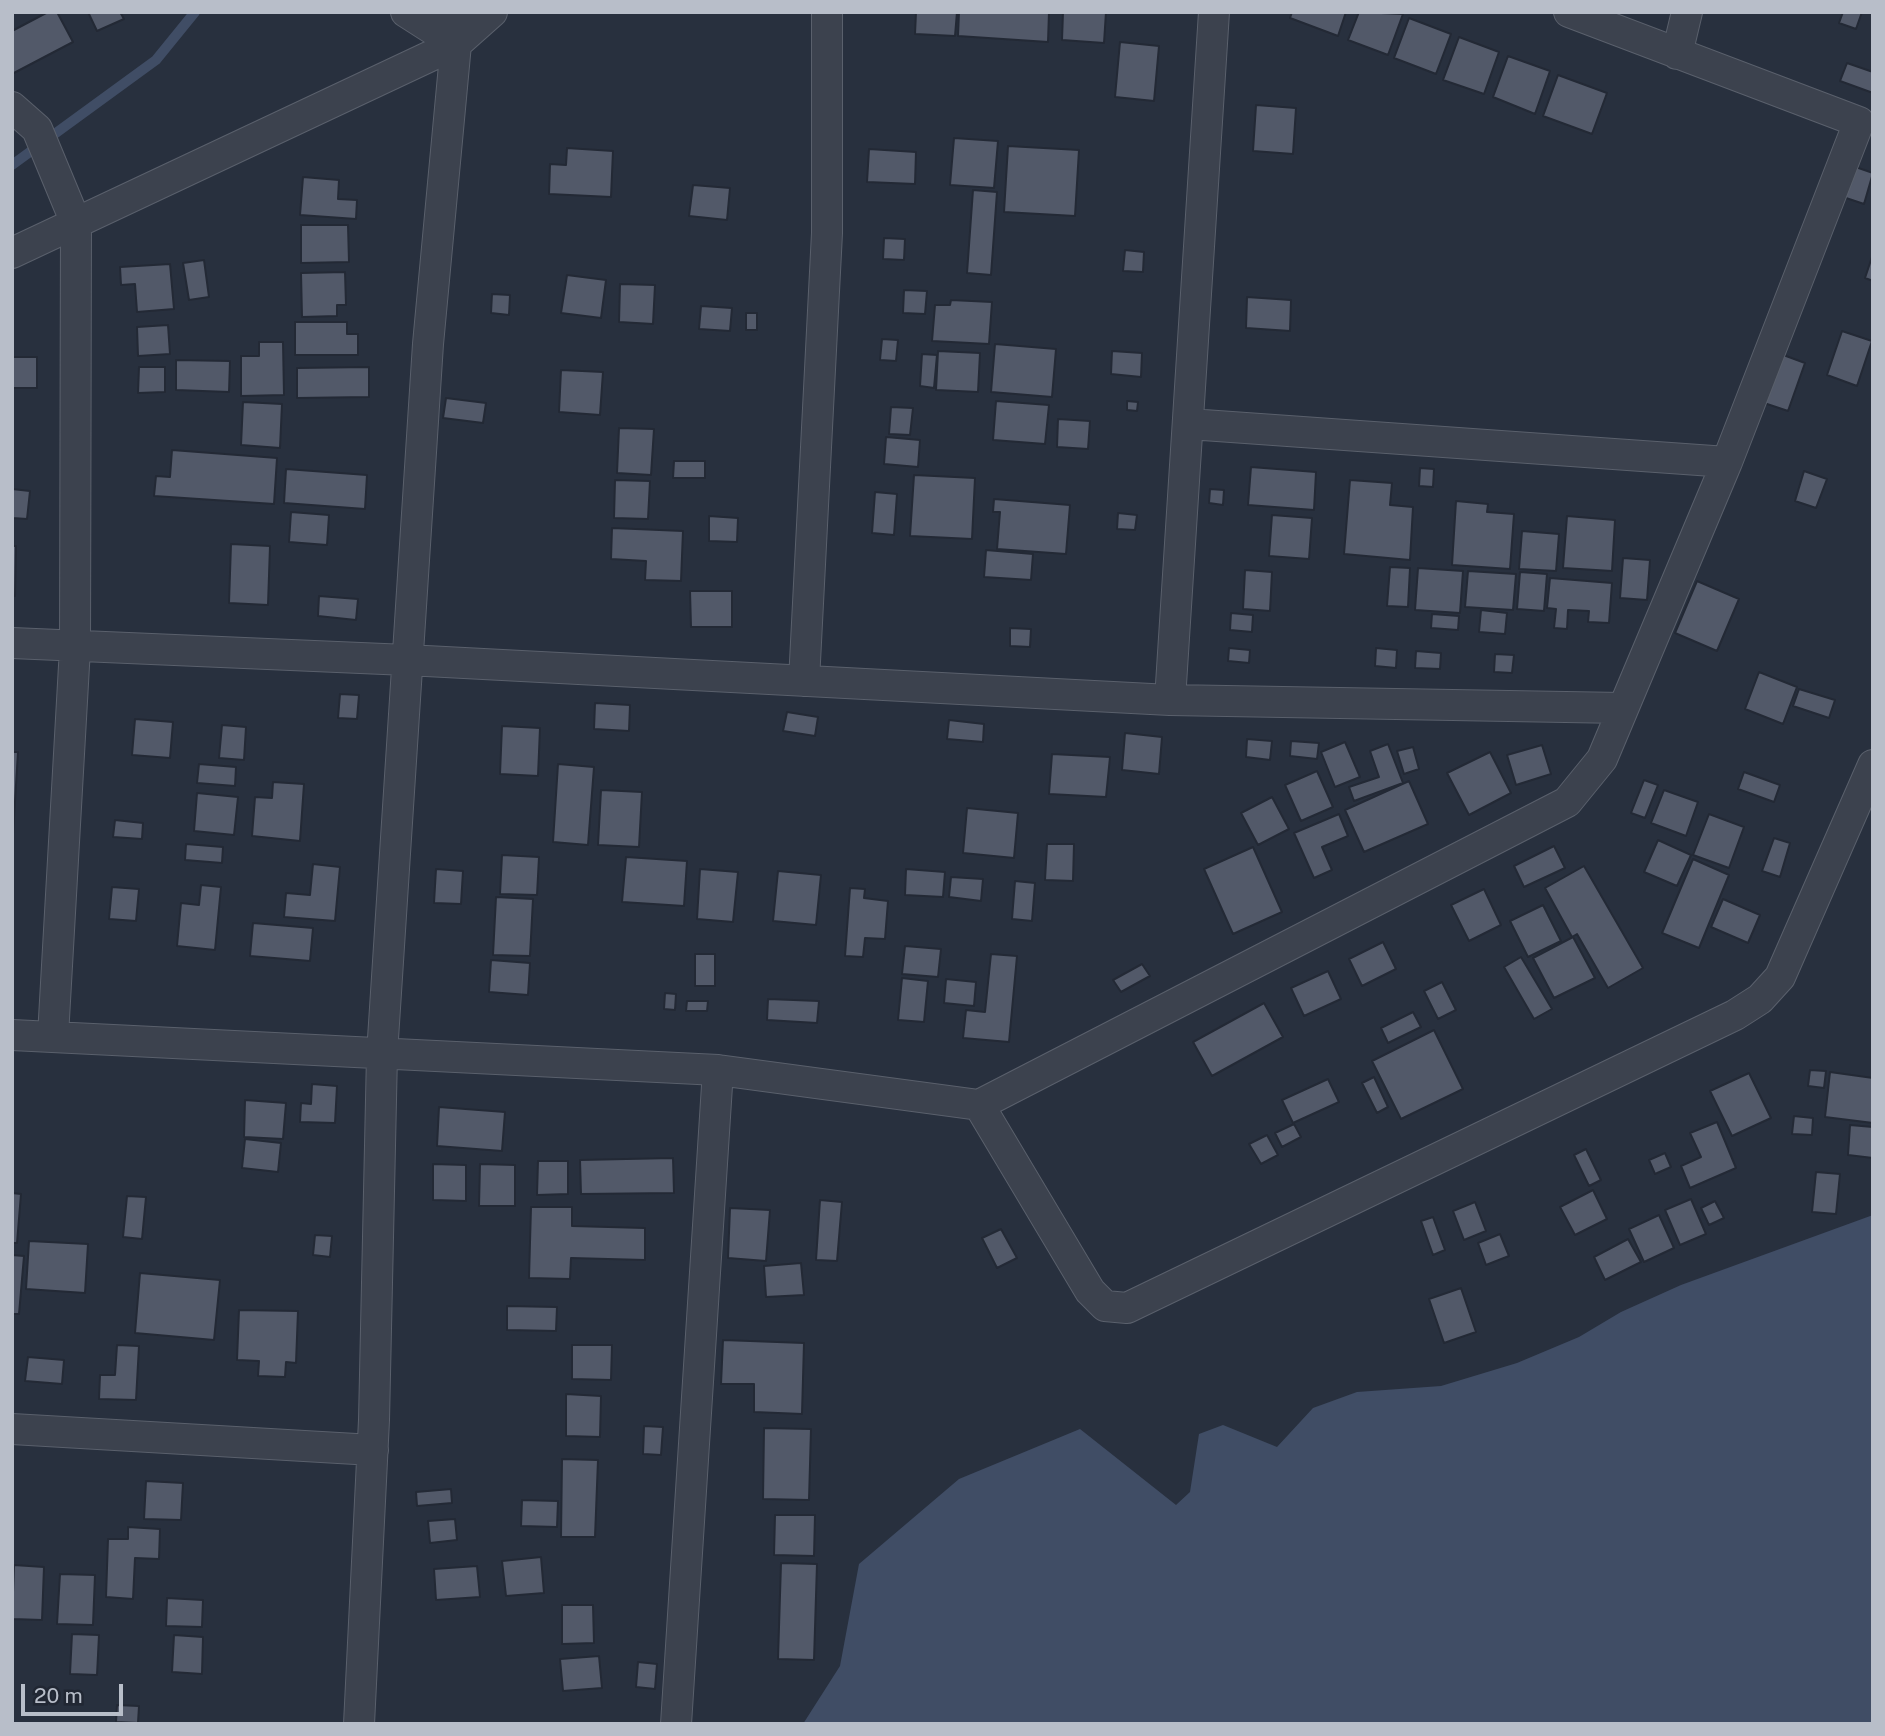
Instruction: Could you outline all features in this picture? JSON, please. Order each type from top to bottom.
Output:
[{"type":"street","points":[[406,12],[456,44]]},
{"type":"street","points":[[359,1724],[373,1450],[382,1054],[428,344],[456,44],[452,12]]},
{"type":"street","points":[[12,253],[456,44],[492,12]]},
{"type":"street","points":[[804,681],[827,233],[827,12]]},
{"type":"street","points":[[1170,700],[1214,12]]},
{"type":"street","points":[[12,1035],[718,1070],[979,1105],[1567,802],[1602,759],[1866,124],[1569,12]]},
{"type":"street","points":[[1677,54],[1687,12]]},
{"type":"street","points":[[12,107],[37,129],[76,223],[75,648],[53,1036]]},
{"type":"street","points":[[1189,424],[1727,462]]},
{"type":"street","points":[[12,643],[75,648],[407,660],[1170,700],[1622,708]]},
{"type":"street","points":[[979,1105],[1090,1291],[1105,1306],[1127,1308],[1735,1015],[1760,999],[1780,977],[1873,765]]},
{"type":"street","points":[[676,1724],[718,1070]]},
{"type":"street","points":[[12,1429],[373,1450]]},
{"type":"water","points":[[1873,1215],[1873,1724],[803,1724],[840,1666],[859,1564],[959,1479],[1080,1429],[1176,1505],[1190,1492],[1199,1434],[1223,1425],[1277,1447],[1313,1408],[1357,1392],[1441,1386],[1517,1363],[1579,1337],[1621,1312],[1681,1285]]},
{"type":"building","points":[[48,12],[57,12],[73,42],[12,74],[12,31]]},
{"type":"building","points":[[88,12],[120,12],[124,19],[97,31]]},
{"type":"building","points":[[916,12],[957,12],[955,36],[915,34]]},
{"type":"building","points":[[959,12],[1049,12],[1048,42],[958,36]]},
{"type":"building","points":[[1063,12],[1106,12],[1104,43],[1062,40]]},
{"type":"building","points":[[1292,12],[1346,12],[1338,36],[1290,18]]},
{"type":"building","points":[[1359,12],[1403,14],[1388,55],[1348,40]]},
{"type":"building","points":[[1843,12],[1862,12],[1856,29],[1839,23]]},
{"type":"building","points":[[1409,18],[1451,34],[1436,74],[1394,58]]},
{"type":"building","points":[[1459,37],[1499,52],[1484,94],[1443,80]]},
{"type":"building","points":[[1120,42],[1159,46],[1154,101],[1115,97]]},
{"type":"building","points":[[1508,56],[1550,71],[1535,114],[1493,97]]},
{"type":"building","points":[[1847,63],[1873,72],[1873,93],[1840,81]]},
{"type":"building","points":[[1558,75],[1607,93],[1592,134],[1543,116]]},
{"type":"building","points":[[1256,105],[1296,108],[1293,154],[1253,151]]},
{"type":"building","points":[[954,138],[998,141],[994,188],[950,185]]},
{"type":"building","points":[[1008,146],[1079,150],[1075,216],[1004,212]]},
{"type":"building","points":[[567,148],[613,151],[611,197],[549,194],[550,164],[566,165]]},
{"type":"building","points":[[869,149],[916,152],[915,184],[867,182]]},
{"type":"building","points":[[1847,164],[1873,173],[1864,204],[1837,195]]},
{"type":"building","points":[[303,177],[339,180],[338,199],[357,200],[356,219],[300,215]]},
{"type":"building","points":[[693,185],[730,188],[727,220],[689,216]]},
{"type":"building","points":[[973,190],[997,192],[991,275],[967,273]]},
{"type":"building","points":[[301,225],[348,225],[349,262],[301,263]]},
{"type":"building","points":[[884,238],[905,239],[904,260],[883,259]]},
{"type":"building","points":[[1125,250],[1144,252],[1143,272],[1123,271]]},
{"type":"building","points":[[1873,254],[1873,281],[1865,278]]},
{"type":"building","points":[[204,260],[209,297],[189,300],[183,263]]},
{"type":"building","points":[[170,264],[174,309],[137,312],[135,284],[121,285],[120,267]]},
{"type":"building","points":[[345,272],[346,305],[337,305],[337,316],[302,317],[301,273]]},
{"type":"building","points":[[567,275],[606,280],[601,318],[561,313]]},
{"type":"building","points":[[620,284],[655,285],[653,324],[619,322]]},
{"type":"building","points":[[904,290],[927,291],[925,314],[903,313]]},
{"type":"building","points":[[492,294],[510,295],[509,315],[491,313]]},
{"type":"building","points":[[1247,297],[1291,300],[1290,331],[1246,328]]},
{"type":"building","points":[[951,300],[992,302],[989,344],[932,341],[935,305],[950,305]]},
{"type":"building","points":[[701,306],[732,308],[730,331],[699,329]]},
{"type":"building","points":[[746,313],[757,313],[757,330],[746,330]]},
{"type":"building","points":[[295,322],[347,322],[347,334],[358,334],[358,355],[295,355]]},
{"type":"building","points":[[168,325],[170,354],[138,356],[137,327]]},
{"type":"building","points":[[1842,331],[1872,341],[1857,386],[1827,375]]},
{"type":"building","points":[[882,339],[898,340],[896,361],[880,360]]},
{"type":"building","points":[[259,342],[283,342],[284,395],[241,396],[241,356],[259,356]]},
{"type":"building","points":[[995,344],[1056,349],[1052,397],[991,392]]},
{"type":"building","points":[[938,351],[980,353],[978,392],[936,390]]},
{"type":"building","points":[[1112,351],[1142,353],[1141,377],[1111,374]]},
{"type":"building","points":[[1778,353],[1805,363],[1788,411],[1761,402]]},
{"type":"building","points":[[922,354],[937,355],[934,388],[920,386]]},
{"type":"building","points":[[12,357],[37,357],[37,388],[12,388]]},
{"type":"building","points":[[176,360],[230,361],[229,392],[176,390]]},
{"type":"building","points":[[139,367],[165,367],[165,392],[138,393]]},
{"type":"building","points":[[369,367],[369,397],[297,398],[297,368]]},
{"type":"building","points":[[561,370],[603,372],[600,415],[559,412]]},
{"type":"building","points":[[446,398],[486,403],[483,423],[443,418]]},
{"type":"building","points":[[996,401],[1049,405],[1045,444],[993,440]]},
{"type":"building","points":[[1127,401],[1138,402],[1137,411],[1127,410]]},
{"type":"building","points":[[243,402],[282,404],[280,448],[241,445]]},
{"type":"building","points":[[891,407],[913,408],[910,435],[889,434]]},
{"type":"building","points":[[1058,419],[1090,421],[1088,449],[1057,447]]},
{"type":"building","points":[[619,428],[654,429],[651,475],[617,473]]},
{"type":"building","points":[[886,437],[920,440],[918,467],[884,464]]},
{"type":"building","points":[[172,450],[277,458],[274,504],[154,496],[156,476],[170,477]]},
{"type":"building","points":[[674,461],[705,461],[705,478],[673,478]]},
{"type":"building","points":[[1251,467],[1316,472],[1314,510],[1248,505]]},
{"type":"building","points":[[1420,468],[1434,469],[1433,487],[1419,486]]},
{"type":"building","points":[[286,469],[367,475],[365,509],[284,503]]},
{"type":"building","points":[[1804,471],[1827,479],[1816,508],[1795,501]]},
{"type":"building","points":[[914,475],[975,478],[972,539],[910,536]]},
{"type":"building","points":[[615,480],[650,481],[648,519],[614,518]]},
{"type":"building","points":[[1350,480],[1392,483],[1390,505],[1413,507],[1410,560],[1344,554]]},
{"type":"building","points":[[12,489],[30,491],[27,519],[12,518]]},
{"type":"building","points":[[1210,489],[1224,490],[1223,505],[1209,503]]},
{"type":"building","points":[[875,492],[897,494],[894,535],[872,533]]},
{"type":"building","points":[[994,499],[1070,505],[1066,554],[997,549],[1000,512],[993,512]]},
{"type":"building","points":[[1456,501],[1488,504],[1487,512],[1514,514],[1510,569],[1452,565]]},
{"type":"building","points":[[291,512],[329,515],[327,545],[289,542]]},
{"type":"building","points":[[1118,513],[1137,515],[1135,530],[1117,529]]},
{"type":"building","points":[[1272,515],[1312,518],[1309,559],[1269,556]]},
{"type":"building","points":[[709,516],[738,518],[737,542],[709,541]]},
{"type":"building","points":[[1567,516],[1615,520],[1612,571],[1563,568]]},
{"type":"building","points":[[612,528],[683,531],[681,581],[645,580],[646,561],[611,559]]},
{"type":"building","points":[[1522,531],[1559,534],[1556,571],[1519,569]]},
{"type":"building","points":[[231,544],[270,546],[268,605],[229,603]]},
{"type":"building","points":[[12,546],[16,546],[15,596],[12,596]]},
{"type":"building","points":[[986,550],[1033,554],[1031,580],[984,577]]},
{"type":"building","points":[[1623,558],[1650,560],[1647,600],[1620,598]]},
{"type":"building","points":[[1390,567],[1410,568],[1408,607],[1387,606]]},
{"type":"building","points":[[1418,568],[1463,571],[1460,613],[1415,610]]},
{"type":"building","points":[[1245,570],[1272,572],[1270,611],[1243,609]]},
{"type":"building","points":[[1468,571],[1516,574],[1513,610],[1465,607]]},
{"type":"building","points":[[1520,572],[1547,574],[1544,611],[1517,609]]},
{"type":"building","points":[[1550,578],[1612,583],[1609,623],[1588,622],[1589,611],[1568,610],[1567,629],[1554,628],[1556,609],[1547,608]]},
{"type":"building","points":[[1697,581],[1739,599],[1717,651],[1675,633]]},
{"type":"building","points":[[690,591],[732,591],[732,627],[691,627]]},
{"type":"building","points":[[319,596],[358,599],[356,620],[318,616]]},
{"type":"building","points":[[1481,610],[1507,613],[1505,634],[1479,632]]},
{"type":"building","points":[[1231,613],[1253,615],[1252,632],[1230,630]]},
{"type":"building","points":[[1432,614],[1459,616],[1458,630],[1431,628]]},
{"type":"building","points":[[1010,628],[1031,629],[1030,647],[1010,646]]},
{"type":"building","points":[[1229,648],[1250,650],[1249,663],[1228,661]]},
{"type":"building","points":[[1376,648],[1397,650],[1396,668],[1375,666]]},
{"type":"building","points":[[1416,651],[1441,653],[1440,669],[1415,668]]},
{"type":"building","points":[[1495,654],[1514,655],[1512,673],[1494,672]]},
{"type":"building","points":[[1759,672],[1797,687],[1783,724],[1745,709]]},
{"type":"building","points":[[1799,689],[1835,700],[1829,718],[1793,706]]},
{"type":"building","points":[[340,694],[359,695],[357,719],[338,718]]},
{"type":"building","points":[[595,703],[630,705],[629,731],[594,729]]},
{"type":"building","points":[[787,712],[818,717],[815,736],[783,731]]},
{"type":"building","points":[[135,719],[173,722],[170,758],[132,755]]},
{"type":"building","points":[[949,720],[984,724],[983,742],[947,739]]},
{"type":"building","points":[[222,725],[246,727],[244,760],[219,758]]},
{"type":"building","points":[[502,726],[540,728],[538,776],[500,774]]},
{"type":"building","points":[[1125,733],[1162,737],[1159,774],[1122,770]]},
{"type":"building","points":[[1247,739],[1272,741],[1270,760],[1246,757]]},
{"type":"building","points":[[1291,741],[1319,743],[1317,759],[1290,756]]},
{"type":"building","points":[[1345,742],[1360,777],[1335,787],[1321,752]]},
{"type":"building","points":[[1388,744],[1403,783],[1354,801],[1349,787],[1379,777],[1370,751]]},
{"type":"building","points":[[1542,745],[1551,774],[1516,785],[1507,755]]},
{"type":"building","points":[[1413,747],[1419,769],[1404,774],[1397,751]]},
{"type":"building","points":[[12,752],[18,752],[13,834],[12,834]]},
{"type":"building","points":[[1490,752],[1511,793],[1469,815],[1447,773]]},
{"type":"building","points":[[1052,754],[1110,757],[1106,797],[1049,794]]},
{"type":"building","points":[[199,764],[236,767],[235,786],[197,783]]},
{"type":"building","points":[[558,764],[594,767],[588,845],[553,842]]},
{"type":"building","points":[[1317,771],[1333,807],[1301,821],[1285,785]]},
{"type":"building","points":[[1744,772],[1780,785],[1774,802],[1738,789]]},
{"type":"building","points":[[1644,780],[1658,785],[1645,818],[1631,813]]},
{"type":"building","points":[[1409,781],[1428,824],[1364,852],[1345,810]]},
{"type":"building","points":[[273,782],[304,784],[300,841],[252,836],[255,797],[272,798]]},
{"type":"building","points":[[601,790],[642,792],[639,847],[598,845]]},
{"type":"building","points":[[1664,790],[1698,802],[1686,836],[1651,823]]},
{"type":"building","points":[[197,793],[238,797],[234,835],[194,831]]},
{"type":"building","points":[[1272,797],[1289,829],[1258,845],[1241,813]]},
{"type":"building","points":[[967,808],[1018,813],[1014,858],[963,853]]},
{"type":"building","points":[[1339,814],[1348,836],[1322,847],[1332,870],[1314,878],[1294,833]]},
{"type":"building","points":[[1709,814],[1744,827],[1729,868],[1693,855]]},
{"type":"building","points":[[115,820],[143,823],[142,839],[113,837]]},
{"type":"building","points":[[1774,838],[1790,843],[1780,877],[1762,871]]},
{"type":"building","points":[[1658,840],[1691,855],[1677,886],[1644,872]]},
{"type":"building","points":[[186,844],[223,847],[222,863],[185,860]]},
{"type":"building","points":[[1047,844],[1074,844],[1073,881],[1045,880]]},
{"type":"building","points":[[1554,846],[1565,868],[1524,887],[1514,866]]},
{"type":"building","points":[[1253,847],[1282,912],[1233,934],[1204,869]]},
{"type":"building","points":[[502,855],[539,857],[537,895],[500,894]]},
{"type":"building","points":[[626,857],[687,861],[684,906],[622,902]]},
{"type":"building","points":[[1693,859],[1729,875],[1699,948],[1662,933]]},
{"type":"building","points":[[313,864],[340,867],[335,921],[284,917],[286,893],[310,895]]},
{"type":"building","points":[[1584,866],[1643,968],[1608,988],[1577,934],[1572,937],[1545,888]]},
{"type":"building","points":[[436,869],[463,871],[461,904],[434,903]]},
{"type":"building","points":[[700,869],[738,872],[733,922],[697,919]]},
{"type":"building","points":[[906,869],[945,872],[943,897],[905,895]]},
{"type":"building","points":[[778,871],[821,875],[816,925],[773,921]]},
{"type":"building","points":[[951,877],[983,879],[981,901],[949,897]]},
{"type":"building","points":[[1015,881],[1035,883],[1032,921],[1012,919]]},
{"type":"building","points":[[201,885],[221,887],[215,950],[177,946],[181,903],[199,905]]},
{"type":"building","points":[[112,887],[139,889],[136,921],[109,919]]},
{"type":"building","points":[[850,888],[865,889],[864,898],[888,901],[885,939],[865,938],[863,957],[845,956]]},
{"type":"building","points":[[1484,889],[1501,925],[1469,941],[1451,905]]},
{"type":"building","points":[[496,897],[533,899],[530,956],[493,955]]},
{"type":"building","points":[[1723,899],[1760,915],[1748,943],[1711,927]]},
{"type":"building","points":[[1543,905],[1561,941],[1528,957],[1510,921]]},
{"type":"building","points":[[253,923],[313,928],[310,961],[250,956]]},
{"type":"building","points":[[1573,937],[1595,978],[1554,998],[1533,958]]},
{"type":"building","points":[[1383,942],[1396,969],[1362,986],[1349,959]]},
{"type":"building","points":[[905,946],[941,949],[938,977],[902,974]]},
{"type":"building","points":[[695,954],[715,954],[715,986],[695,986]]},
{"type":"building","points":[[991,954],[1017,956],[1009,1042],[963,1038],[966,1010],[985,1012]]},
{"type":"building","points":[[1521,957],[1552,1009],[1534,1019],[1504,967]]},
{"type":"building","points":[[491,960],[530,963],[528,995],[489,992]]},
{"type":"building","points":[[1142,964],[1150,976],[1121,992],[1113,980]]},
{"type":"building","points":[[1328,971],[1341,999],[1304,1016],[1291,988]]},
{"type":"building","points":[[902,978],[928,981],[924,1022],[898,1020]]},
{"type":"building","points":[[946,979],[976,982],[974,1006],[944,1003]]},
{"type":"building","points":[[1442,982],[1456,1010],[1438,1019],[1424,991]]},
{"type":"building","points":[[665,993],[676,994],[675,1010],[664,1009]]},
{"type":"building","points":[[768,999],[819,1001],[817,1023],[767,1020]]},
{"type":"building","points":[[687,1001],[708,1001],[707,1011],[686,1011]]},
{"type":"building","points":[[1264,1003],[1283,1037],[1212,1076],[1193,1042]]},
{"type":"building","points":[[1413,1012],[1421,1027],[1388,1043],[1381,1028]]},
{"type":"building","points":[[1434,1030],[1463,1089],[1401,1119],[1372,1061]]},
{"type":"building","points":[[1810,1070],[1826,1071],[1824,1088],[1808,1086]]},
{"type":"building","points":[[1830,1072],[1873,1078],[1873,1123],[1825,1117]]},
{"type":"building","points":[[1749,1073],[1771,1118],[1732,1136],[1710,1091]]},
{"type":"building","points":[[1374,1077],[1388,1107],[1377,1113],[1362,1083]]},
{"type":"building","points":[[1328,1079],[1339,1102],[1293,1123],[1282,1100]]},
{"type":"building","points":[[312,1084],[337,1086],[335,1123],[300,1122],[301,1103],[311,1104]]},
{"type":"building","points":[[245,1100],[286,1103],[283,1139],[244,1137]]},
{"type":"building","points":[[439,1107],[505,1112],[502,1151],[437,1146]]},
{"type":"building","points":[[1794,1116],[1813,1118],[1812,1135],[1792,1134]]},
{"type":"building","points":[[1717,1122],[1736,1168],[1690,1188],[1681,1166],[1701,1157],[1690,1133]]},
{"type":"building","points":[[1294,1124],[1301,1137],[1282,1147],[1275,1133]]},
{"type":"building","points":[[1850,1125],[1873,1127],[1873,1158],[1848,1155]]},
{"type":"building","points":[[1267,1135],[1278,1155],[1261,1164],[1249,1144]]},
{"type":"building","points":[[245,1139],[281,1143],[278,1172],[242,1168]]},
{"type":"building","points":[[1586,1149],[1601,1180],[1589,1186],[1574,1155]]},
{"type":"building","points":[[1665,1153],[1671,1167],[1655,1174],[1649,1160]]},
{"type":"building","points":[[673,1158],[674,1193],[581,1194],[580,1160]]},
{"type":"building","points":[[538,1161],[568,1161],[568,1194],[537,1195]]},
{"type":"building","points":[[433,1164],[466,1165],[466,1201],[433,1200]]},
{"type":"building","points":[[480,1164],[515,1165],[515,1206],[479,1206]]},
{"type":"building","points":[[1816,1172],[1840,1174],[1836,1214],[1812,1212]]},
{"type":"building","points":[[1593,1190],[1607,1219],[1575,1235],[1560,1207]]},
{"type":"building","points":[[12,1193],[21,1194],[17,1243],[12,1243]]},
{"type":"building","points":[[127,1196],[146,1197],[142,1239],[123,1237]]},
{"type":"building","points":[[1691,1199],[1706,1234],[1680,1245],[1665,1210]]},
{"type":"building","points":[[820,1200],[842,1202],[837,1261],[816,1260]]},
{"type":"building","points":[[1715,1201],[1724,1218],[1709,1225],[1701,1208]]},
{"type":"building","points":[[1475,1202],[1486,1231],[1464,1240],[1453,1211]]},
{"type":"building","points":[[531,1207],[572,1207],[572,1226],[645,1228],[645,1260],[571,1258],[570,1279],[529,1278]]},
{"type":"building","points":[[730,1208],[770,1210],[766,1261],[728,1258]]},
{"type":"building","points":[[1659,1215],[1674,1248],[1644,1262],[1629,1229]]},
{"type":"building","points":[[1433,1217],[1445,1250],[1433,1255],[1421,1221]]},
{"type":"building","points":[[1001,1229],[1017,1258],[997,1268],[982,1238]]},
{"type":"building","points":[[1500,1234],[1509,1256],[1486,1265],[1478,1243]]},
{"type":"building","points":[[315,1235],[332,1236],[330,1257],[313,1255]]},
{"type":"building","points":[[1628,1239],[1641,1262],[1605,1280],[1594,1257]]},
{"type":"building","points":[[29,1241],[88,1244],[85,1293],[26,1289]]},
{"type":"building","points":[[12,1255],[24,1256],[19,1314],[12,1314]]},
{"type":"building","points":[[801,1263],[804,1295],[766,1297],[764,1266]]},
{"type":"building","points":[[140,1273],[220,1280],[214,1340],[135,1333]]},
{"type":"building","points":[[1461,1288],[1476,1332],[1444,1343],[1429,1299]]},
{"type":"building","points":[[507,1306],[557,1307],[556,1331],[507,1330]]},
{"type":"building","points":[[239,1310],[298,1311],[296,1363],[286,1362],[285,1377],[258,1376],[259,1361],[237,1360]]},
{"type":"building","points":[[723,1340],[804,1343],[802,1414],[754,1412],[754,1384],[721,1384]]},
{"type":"building","points":[[117,1345],[139,1346],[136,1400],[99,1399],[100,1375],[115,1375]]},
{"type":"building","points":[[572,1345],[612,1345],[611,1380],[572,1379]]},
{"type":"building","points":[[28,1357],[64,1360],[62,1384],[25,1381]]},
{"type":"building","points":[[566,1394],[601,1396],[600,1437],[566,1436]]},
{"type":"building","points":[[644,1426],[663,1427],[661,1455],[643,1454]]},
{"type":"building","points":[[764,1428],[811,1429],[809,1500],[763,1499]]},
{"type":"building","points":[[562,1459],[598,1460],[595,1537],[561,1537]]},
{"type":"building","points":[[146,1481],[183,1483],[181,1520],[144,1519]]},
{"type":"building","points":[[451,1489],[452,1503],[417,1506],[416,1492]]},
{"type":"building","points":[[522,1500],[558,1501],[557,1527],[521,1526]]},
{"type":"building","points":[[775,1515],[815,1515],[814,1556],[774,1555]]},
{"type":"building","points":[[455,1519],[457,1540],[430,1543],[428,1521]]},
{"type":"building","points":[[128,1527],[160,1529],[159,1559],[135,1558],[133,1599],[106,1597],[108,1539],[128,1539]]},
{"type":"building","points":[[541,1557],[544,1593],[506,1596],[502,1561]]},
{"type":"building","points":[[781,1563],[817,1564],[814,1660],[778,1659]]},
{"type":"building","points":[[14,1565],[44,1567],[42,1620],[12,1619]]},
{"type":"building","points":[[477,1566],[480,1597],[436,1600],[434,1569]]},
{"type":"building","points":[[60,1574],[95,1575],[93,1625],[57,1624]]},
{"type":"building","points":[[167,1598],[203,1600],[202,1627],[166,1626]]},
{"type":"building","points":[[562,1605],[593,1605],[594,1643],[562,1644]]},
{"type":"building","points":[[72,1634],[99,1635],[97,1675],[70,1674]]},
{"type":"building","points":[[174,1635],[203,1637],[202,1674],[172,1672]]},
{"type":"building","points":[[599,1656],[602,1688],[563,1691],[560,1659]]},
{"type":"building","points":[[638,1662],[657,1664],[655,1689],[636,1687]]},
{"type":"building","points":[[117,1705],[139,1706],[138,1723],[116,1722]]},
{"type":"waterway","points":[[12,165],[156,60],[195,12]]}]
